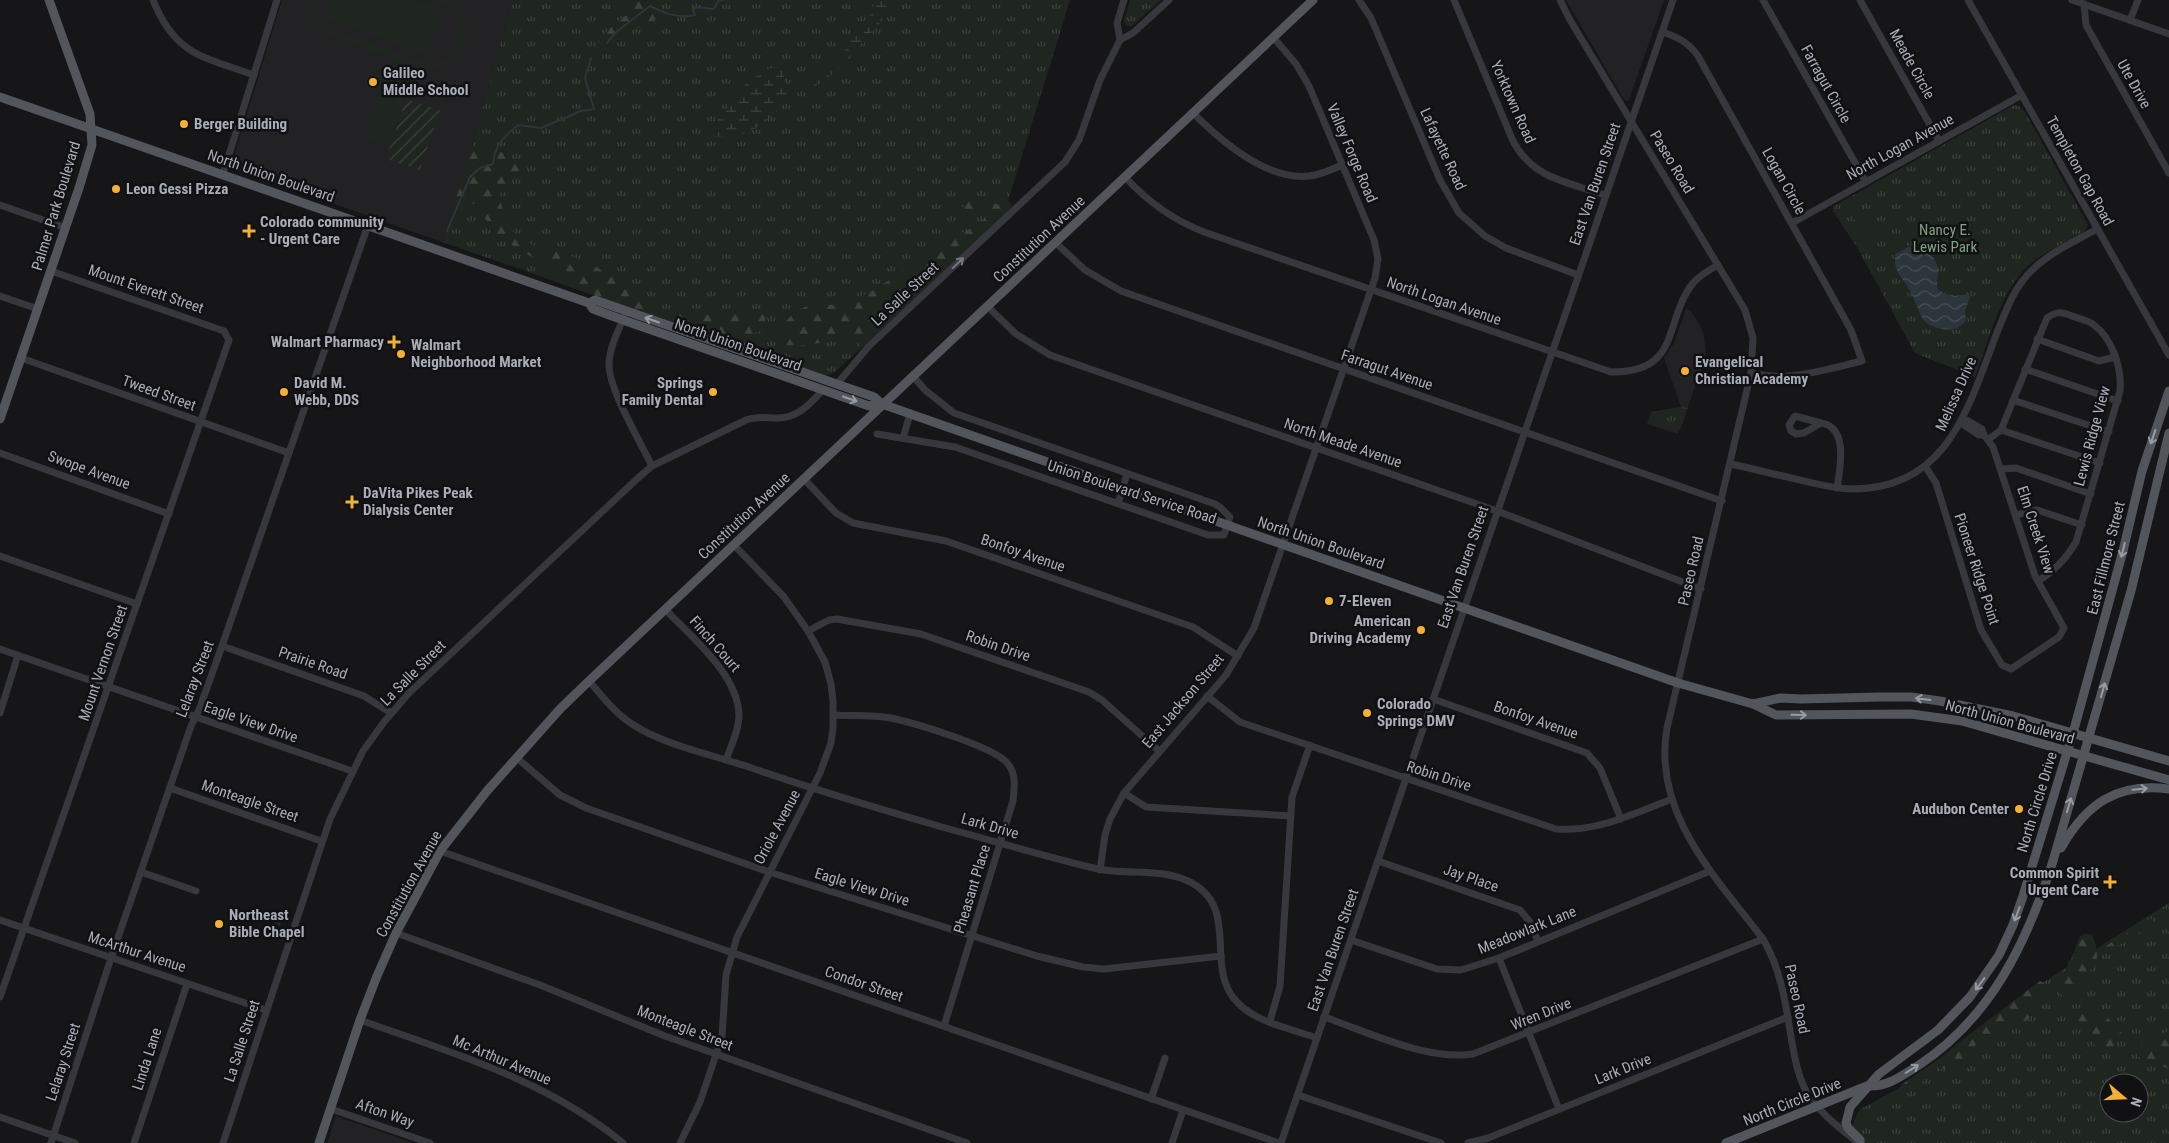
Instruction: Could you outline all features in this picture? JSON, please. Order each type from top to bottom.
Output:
[{"type":"main road","name":"Palmer Park Boulevard","points":[[0,419],[3,403],[21,358],[87,166],[92,144],[90,114],[49,0]]},
{"type":"main road","name":"Constitution Avenue","points":[[319,1143],[360,1020],[396,933],[440,851],[459,825],[517,758],[589,681],[1313,0]]},
{"type":"main road","name":"North Union Boulevard","points":[[0,96],[589,303],[593,309],[823,390],[869,406],[882,404]]},
{"type":"main road","name":"North Union Boulevard","points":[[589,303],[595,300],[874,397],[882,404],[1122,489],[1678,683],[1753,704],[1776,714],[1801,716],[1879,713],[1936,716],[1962,721],[2169,780]]},
{"type":"main road","name":"East Fillmore Street","points":[[2072,733],[2120,560],[2142,471],[2169,391]]},
{"type":"main road","name":"East Fillmore Street","points":[[2084,755],[2142,550],[2169,432]]},
{"type":"main road","points":[[2160,469],[2169,451]]},
{"type":"main road","name":"North Union Boulevard","points":[[1753,704],[1781,698],[1911,697],[1970,706],[2089,737],[2169,761]]},
{"type":"main road","name":"North Circle Drive","points":[[1726,1143],[1867,1086],[1879,1074],[1918,1047],[1970,997],[1999,955],[2023,896],[2072,733]]},
{"type":"main road","name":"North Circle Drive","points":[[1867,1086],[1890,1083],[1927,1060],[1967,1024],[2012,965],[2040,902],[2084,755]]},
{"type":"main road","points":[[2053,861],[2072,830],[2093,806],[2116,793],[2131,789],[2169,790]]},
{"type":"main road","points":[[1859,1143],[1860,1140],[1848,1128],[1846,1118],[1850,1106],[1859,1098],[1867,1086]]},
{"type":"street","points":[[153,0],[168,29],[188,50],[254,75]]},
{"type":"street","points":[[223,174],[277,0]]},
{"type":"street","points":[[1124,0],[1117,23],[1120,40],[1133,33],[1169,0]]},
{"type":"street","name":"Lafayette Road","points":[[1359,0],[1371,18],[1440,180],[1460,213],[1485,236],[1506,248],[1578,274]]},
{"type":"street","name":"Yorktown Road","points":[[1454,0],[1521,156],[1539,172],[1605,195]]},
{"type":"street","name":"Paseo Road","points":[[1560,0],[1570,20],[1718,265],[1744,310],[1751,328],[1754,348],[1751,373],[1666,739],[1667,773],[1672,799],[1693,847],[1763,939],[1777,968],[1798,1070],[1806,1091],[1817,1107],[1859,1143]]},
{"type":"street","name":"East Van Buren Street","points":[[1280,1143],[1672,0]]},
{"type":"street","name":"Farragut Circle","points":[[1763,0],[1866,182]]},
{"type":"street","name":"Meade Circle","points":[[1860,0],[1939,140]]},
{"type":"street","name":"Templeton Gap Road","points":[[1968,0],[2169,355]]},
{"type":"street","points":[[2072,0],[2169,34]]},
{"type":"street","points":[[2130,20],[2138,0]]},
{"type":"street","name":"Ute Drive","points":[[2084,4],[2086,25],[2169,174]]},
{"type":"street","name":"Logan Circle","points":[[1662,32],[1682,39],[1698,56],[1851,330],[1862,361],[1789,377],[1768,377],[1751,373]]},
{"type":"street","name":"Valley Forge Road","points":[[1273,37],[1288,53],[1303,75],[1377,249],[1377,269],[1371,290]]},
{"type":"street","name":"La Salle Street","points":[[837,384],[869,346],[1065,162],[1079,140],[1102,74],[1120,40]]},
{"type":"street","name":"North Logan Avenue","points":[[1792,223],[2022,95]]},
{"type":"street","points":[[1193,113],[1227,144],[1252,160],[1276,171],[1291,175],[1308,176],[1342,165]]},
{"type":"street","name":"North Logan Avenue","points":[[1125,177],[1155,206],[1191,227],[1611,372],[1626,372],[1643,367],[1658,356],[1668,343],[1684,299],[1692,284],[1718,265]]},
{"type":"street","points":[[0,205],[66,228]]},
{"type":"street","name":"Lelaray Street","points":[[52,1139],[111,958],[222,646],[368,225]]},
{"type":"street","name":"Melissa Drive","points":[[1730,464],[1837,488],[1850,489],[1876,487],[1906,477],[1925,466],[1942,451],[1962,420],[2009,302],[2020,283],[2028,273],[2046,258],[2097,229]]},
{"type":"street","name":"Farragut Avenue","points":[[1056,242],[1085,270],[1121,291],[1722,501]]},
{"type":"street","name":"Mount Everett Street","points":[[51,271],[224,331],[229,337]]},
{"type":"street","name":"East Jackson Street","points":[[1100,870],[1105,834],[1117,804],[1124,793],[1226,675],[1254,628],[1371,290]]},
{"type":"street","points":[[0,296],[38,309]]},
{"type":"street","name":"North Meade Avenue","points":[[987,306],[1016,334],[1050,355],[1497,511],[1701,589]]},
{"type":"street","points":[[626,311],[610,353],[610,376],[652,466]]},
{"type":"street","name":"Lewis Ridge View","points":[[1987,437],[2001,430],[2047,318],[2055,312],[2064,313],[2095,326],[2105,338],[2116,357],[2121,382],[2118,400],[2076,542],[2065,559],[2048,575],[2038,581]]},
{"type":"street","name":"Mount Vernon Street","points":[[0,997],[110,686],[229,337]]},
{"type":"street","points":[[2037,339],[2099,360],[2116,357]]},
{"type":"street","name":"Tweed Street","points":[[21,358],[289,453]]},
{"type":"street","points":[[2025,369],[2118,400]]},
{"type":"street","name":"Union Boulevard Service Road","points":[[876,434],[955,447],[1214,536],[1224,534],[1228,526],[1230,517],[1221,508],[954,413],[925,390],[913,376]]},
{"type":"street","name":"La Salle Street","points":[[223,1143],[321,841],[352,771],[363,751],[391,713],[409,693],[652,466],[746,420],[793,415],[809,405],[823,390]]},
{"type":"street","points":[[2013,400],[2109,432]]},
{"type":"street","points":[[903,438],[910,414]]},
{"type":"street","name":"Elm Creek View","points":[[1962,420],[1982,429],[1987,437],[2002,470],[2038,581],[2063,625],[2063,631]]},
{"type":"street","points":[[1821,423],[1830,428],[1841,447],[1842,454],[1837,488]]},
{"type":"street","points":[[2001,430],[2100,463]]},
{"type":"street","name":"Swope Avenue","points":[[0,453],[169,514]]},
{"type":"street","name":"Pioneer Ridge Point","points":[[1925,466],[1936,484],[1981,630],[2002,665],[2011,668],[2059,638],[2063,631]]},
{"type":"street","points":[[2002,470],[2016,468],[2091,494]]},
{"type":"street","points":[[1118,503],[1127,474]]},
{"type":"street","name":"Bonfoy Avenue","points":[[804,479],[836,513],[853,523],[946,541],[1193,627],[1238,656]]},
{"type":"street","points":[[2016,515],[2037,510],[2082,525]]},
{"type":"street","name":"Oriole Avenue","points":[[680,1143],[700,1102],[724,1030],[726,975],[732,952],[744,921],[768,872],[813,789],[831,743],[834,715],[831,684],[826,666],[808,631],[784,597],[734,545]]},
{"type":"street","points":[[0,556],[137,604]]},
{"type":"street","name":"Finch Court","points":[[665,609],[718,666],[734,688],[739,717],[726,760]]},
{"type":"street","name":"Robin Drive","points":[[808,631],[829,620],[837,619],[930,637],[1095,695],[1160,751]]},
{"type":"street","name":"Prairie Road","points":[[222,646],[364,696],[391,713]]},
{"type":"street","name":"Eagle View Drive","points":[[0,648],[352,771]]},
{"type":"street","points":[[0,713],[18,655]]},
{"type":"street","name":"Lark Drive","points":[[589,681],[618,713],[631,723],[659,737],[726,760],[813,789],[1100,870],[1169,876],[1186,880],[1198,886],[1207,894],[1215,906],[1218,915],[1223,981],[1229,993],[1245,1010],[1317,1038]]},
{"type":"street","name":"Robin Drive","points":[[1207,696],[1240,722],[1406,780],[1556,829],[1578,830],[1593,828],[1672,799]]},
{"type":"street","name":"Bonfoy Avenue","points":[[1433,699],[1587,753],[1600,768],[1620,819]]},
{"type":"street","name":"Pheasant Place","points":[[834,715],[877,716],[904,721],[985,749],[1002,758],[1009,765],[1015,786],[1013,801],[944,1026]]},
{"type":"street","points":[[1270,1021],[1280,986],[1292,797],[1310,745]]},
{"type":"street","name":"Eagle View Drive","points":[[517,758],[560,795],[574,803],[768,872],[1037,956],[1094,970],[1221,956]]},
{"type":"street","name":"Monteagle Street","points":[[170,788],[321,841]]},
{"type":"street","points":[[1124,793],[1146,807],[1291,816]]},
{"type":"street","name":"Condor Street","points":[[440,851],[1280,1143]]},
{"type":"street","name":"Jay Place","points":[[1378,861],[1520,910],[1530,922],[1538,941]]},
{"type":"street","name":"Meadowlark Lane","points":[[1350,940],[1426,966],[1449,971],[1461,970],[1499,958],[1710,871]]},
{"type":"street","points":[[141,872],[196,891]]},
{"type":"street","name":"McArthur Avenue","points":[[0,920],[266,1010]]},
{"type":"street","name":"Monteagle Street","points":[[396,933],[540,985],[716,1055],[967,1143]]},
{"type":"street","name":"Wren Drive","points":[[1324,1017],[1418,1050],[1446,1056],[1473,1054],[1763,939]]},
{"type":"street","points":[[1499,958],[1559,1109]]},
{"type":"street","name":"Linda Lane","points":[[134,1143],[187,984]]},
{"type":"street","name":"Lark Drive","points":[[1468,1143],[1479,1141],[1788,1017]]},
{"type":"street","name":"Mc Arthur Avenue","points":[[360,1020],[517,1078],[580,1112],[623,1143]]},
{"type":"street","points":[[1151,1099],[1165,1058]]},
{"type":"street","points":[[1298,1095],[1441,1143]]},
{"type":"street","name":"Afton Way","points":[[331,1109],[430,1143]]},
{"type":"street","points":[[1172,1143],[1183,1110]]},
{"type":"street","points":[[0,1117],[52,1139],[75,1143]]},
{"type":"shaded area","name":"Galileo Middle School","points":[[282,0],[511,0],[466,167],[442,242],[233,168],[232,162]]},
{"type":"shaded area","points":[[1566,0],[1664,0],[1629,100],[1626,101],[1623,98]]},
{"type":"shaded area","name":"Evangelical Christian Academy","points":[[1686,309],[1691,311],[1700,325],[1704,336],[1706,354],[1678,434],[1647,424],[1651,412],[1681,407],[1664,358],[1674,343]]},
{"type":"shaded area","points":[[336,1116],[413,1143],[327,1143]]},
{"type":"green space","points":[[303,0],[310,0],[315,17],[328,29],[428,63],[437,62],[452,53],[461,38],[460,21],[455,13],[431,0],[450,0],[458,6],[467,22],[468,34],[466,44],[461,54],[443,67],[420,69],[320,33],[308,18]]},
{"type":"green space","points":[[335,0],[417,0],[444,10],[427,56],[328,20]]},
{"type":"green space","points":[[511,0],[1070,0],[1008,201],[1012,205],[1003,216],[834,373],[826,376],[442,242],[466,167]]},
{"type":"green space","points":[[638,0],[658,6],[651,26],[632,31],[608,52],[598,41],[616,22],[630,13],[632,4]]},
{"type":"green space","points":[[875,0],[897,0],[880,23],[834,73],[811,89],[805,86],[844,52],[853,35],[870,15]]},
{"type":"green space","points":[[1130,0],[1161,0],[1131,27],[1126,25],[1124,21]]},
{"type":"green space","points":[[389,64],[413,72],[388,146],[363,138]]},
{"type":"green space","points":[[770,68],[779,68],[783,72],[789,98],[772,116],[755,129],[735,136],[711,136],[714,123],[724,114],[739,91],[751,80]]},
{"type":"green space","points":[[406,99],[440,110],[420,170],[386,159]]},
{"type":"green space","name":"Nancy E. Lewis Park","points":[[2014,105],[2019,106],[2025,112],[2088,225],[2084,232],[2041,256],[2018,277],[2002,303],[1975,377],[1915,353],[1858,249],[1833,211],[1834,206]]},
{"type":"green space","points":[[488,150],[505,152],[524,169],[507,183],[499,197],[506,221],[516,236],[534,246],[558,250],[591,264],[645,296],[662,309],[687,314],[718,315],[737,312],[767,312],[763,329],[733,344],[561,284],[558,272],[493,232],[476,203],[469,205],[449,221],[470,152]]},
{"type":"green space","points":[[981,199],[999,205],[1008,201],[1012,205],[1003,216],[862,347],[848,334],[814,344],[780,344],[783,324],[797,310],[816,303],[839,306],[872,291],[933,252],[944,241],[974,227],[986,218],[985,212],[977,209],[957,214],[969,200]]},
{"type":"green space","points":[[1867,210],[1878,232],[1864,239],[1853,217]]},
{"type":"green space","points":[[1681,407],[1688,408],[1680,430],[1653,420],[1651,412]]},
{"type":"green space","points":[[2169,903],[2169,1143],[1854,1143],[1851,1129],[1859,1110],[1899,1088],[2042,983]]},
{"type":"green space","points":[[276,912],[283,915],[280,926],[272,923]]},
{"type":"green space","points":[[2153,918],[2153,924],[2131,938],[2130,941],[2124,942],[2106,953],[2103,952],[2103,948]]},
{"type":"green space","points":[[2091,934],[2094,940],[2097,950],[2096,964],[2083,977],[2075,992],[2068,999],[2059,993],[2060,985],[2080,936]]},
{"type":"green space","points":[[2040,981],[2046,985],[2046,988],[2024,1007],[2030,1010],[2032,1015],[2021,1025],[2012,1025],[2006,1022],[1995,1028],[1998,1031],[1998,1035],[1994,1039],[1982,1041],[1966,1052],[1965,1062],[1953,1069],[1949,1063],[1944,1064],[1945,1068],[1941,1070],[1936,1062]]},
{"type":"green space","points":[[2089,1008],[2106,1016],[2122,1033],[2112,1048],[2104,1054],[2095,1049],[2093,1035],[2088,1027],[2082,1025],[2077,1020],[2079,1012]]},
{"type":"green space","points":[[2169,1031],[2169,1069],[2148,1062],[2137,1055],[2142,1043]]},
{"type":"green space","points":[[1927,1067],[1934,1069],[1936,1072],[1909,1092],[1904,1094],[1900,1092],[1901,1085]]},
{"type":"water","points":[[1908,247],[1924,251],[1936,262],[1938,267],[1937,285],[1940,292],[1955,296],[1968,294],[1970,297],[1965,311],[1966,320],[1962,325],[1946,330],[1934,327],[1924,321],[1895,264],[1896,254]]},
{"type":"waterway","points":[[607,43],[616,32],[650,6],[671,15],[689,16],[695,15],[693,10],[696,7],[714,9],[718,1],[723,0]]},
{"type":"waterway","points":[[447,231],[470,177],[480,168],[493,164],[498,146],[513,129],[518,125],[541,128],[581,111],[594,109],[585,78],[591,58]]},
{"type":"place","name":"Galileo Middle School","points":[[373,82]]},
{"type":"place","name":"Berger Building","points":[[184,124]]},
{"type":"place","name":"Leon Gessi Pizza","points":[[116,189]]},
{"type":"place","name":"Colorado community - Urgent Care","points":[[249,231]]},
{"type":"place","name":"Walmart Pharmacy","points":[[394,342]]},
{"type":"place","name":"Walmart Neighborhood Market","points":[[401,354]]},
{"type":"place","name":"Evangelical Christian Academy","points":[[1685,371]]},
{"type":"place","name":"David M. Webb, DDS","points":[[284,392]]},
{"type":"place","name":"Springs Family Dental","points":[[713,392]]},
{"type":"place","name":"DaVita Pikes Peak Dialysis Center","points":[[352,502]]},
{"type":"place","name":"7-Eleven","points":[[1329,601]]},
{"type":"place","name":"American Driving Academy","points":[[1421,630]]},
{"type":"place","name":"Colorado Springs DMV","points":[[1367,713]]},
{"type":"place","name":"Audubon Center","points":[[2019,809]]},
{"type":"place","name":"Common Spirit Urgent Care","points":[[2110,882]]},
{"type":"place","name":"Northeast Bible Chapel","points":[[219,924]]}]
